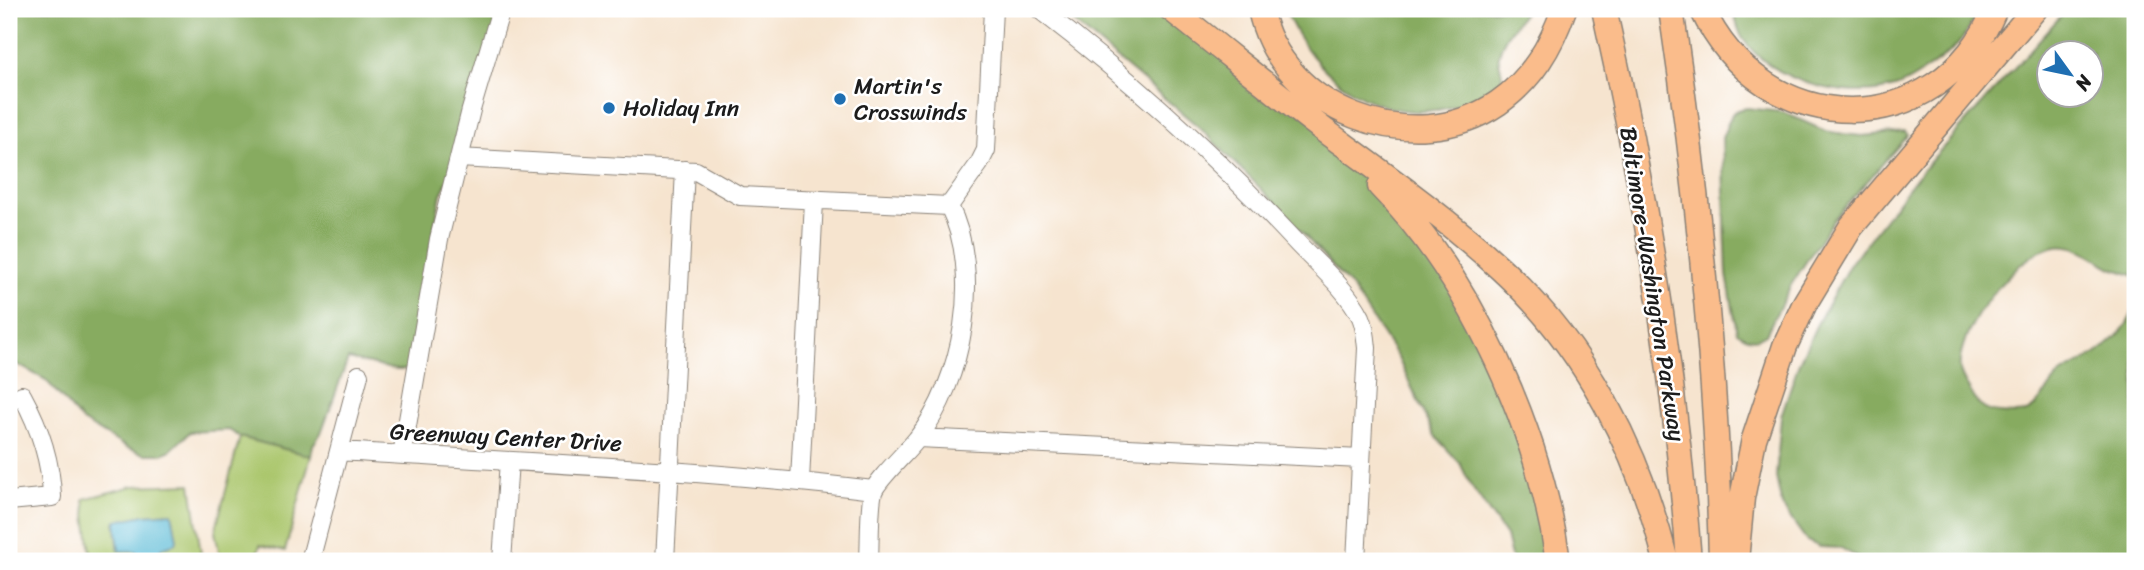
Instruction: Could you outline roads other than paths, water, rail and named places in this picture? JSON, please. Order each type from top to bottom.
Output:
[{"type":"highway","points":[[1171,9],[1420,202],[1502,270],[1551,323],[1574,351],[1622,436],[1647,497],[1666,561]]},
{"type":"highway","points":[[1260,9],[1275,50],[1290,71],[1320,98],[1366,122],[1408,128],[1456,122],[1497,103],[1524,82],[1544,56],[1564,9]]},
{"type":"highway","name":"Baltimore-Washington Parkway","points":[[1604,9],[1663,318],[1677,423],[1689,561]]},
{"type":"highway","name":"Baltimore-Washington Parkway","points":[[1671,9],[1695,195],[1706,313],[1721,561]]},
{"type":"highway","points":[[1702,9],[1710,28],[1728,52],[1760,83],[1801,102],[1843,110],[1883,107],[1920,92],[1940,80],[1957,66],[1976,44],[1995,9]]},
{"type":"highway","points":[[1736,561],[1742,498],[1754,439],[1785,346],[1805,303],[1851,228],[2035,9]]},
{"type":"highway","points":[[1322,128],[1396,203],[1450,276],[1481,329],[1524,425],[1541,479],[1558,561]]},
{"type":"street","points":[[402,455],[439,239],[458,158],[500,9]]},
{"type":"street","points":[[948,206],[986,150],[993,9]]},
{"type":"street","points":[[1039,9],[1148,96],[1195,139],[1354,306],[1364,326],[1367,348],[1356,561]]},
{"type":"street","points":[[458,158],[696,171],[740,196],[948,206]]},
{"type":"street","points":[[665,561],[685,170]]},
{"type":"street","points":[[800,481],[814,201]]},
{"type":"street","points":[[869,561],[873,491],[918,438],[950,380],[958,351],[965,288],[962,245],[948,206]]},
{"type":"street","points":[[310,561],[359,375]]},
{"type":"street","points":[[9,402],[22,395],[30,409],[45,454],[52,497],[9,501]]},
{"type":"street","points":[[918,438],[1361,459]]},
{"type":"street","name":"Greenway Center Drive","points":[[339,451],[670,471],[800,481],[873,491]]},
{"type":"street","points":[[502,561],[509,461]]},
{"type":"water","points":[[172,513],[177,540],[176,543],[161,548],[159,561],[141,561],[136,551],[119,551],[116,521]]},
{"type":"place","name":"Martin's Crosswinds","points":[[840,99]]},
{"type":"place","name":"Holiday Inn","points":[[609,108]]}]
